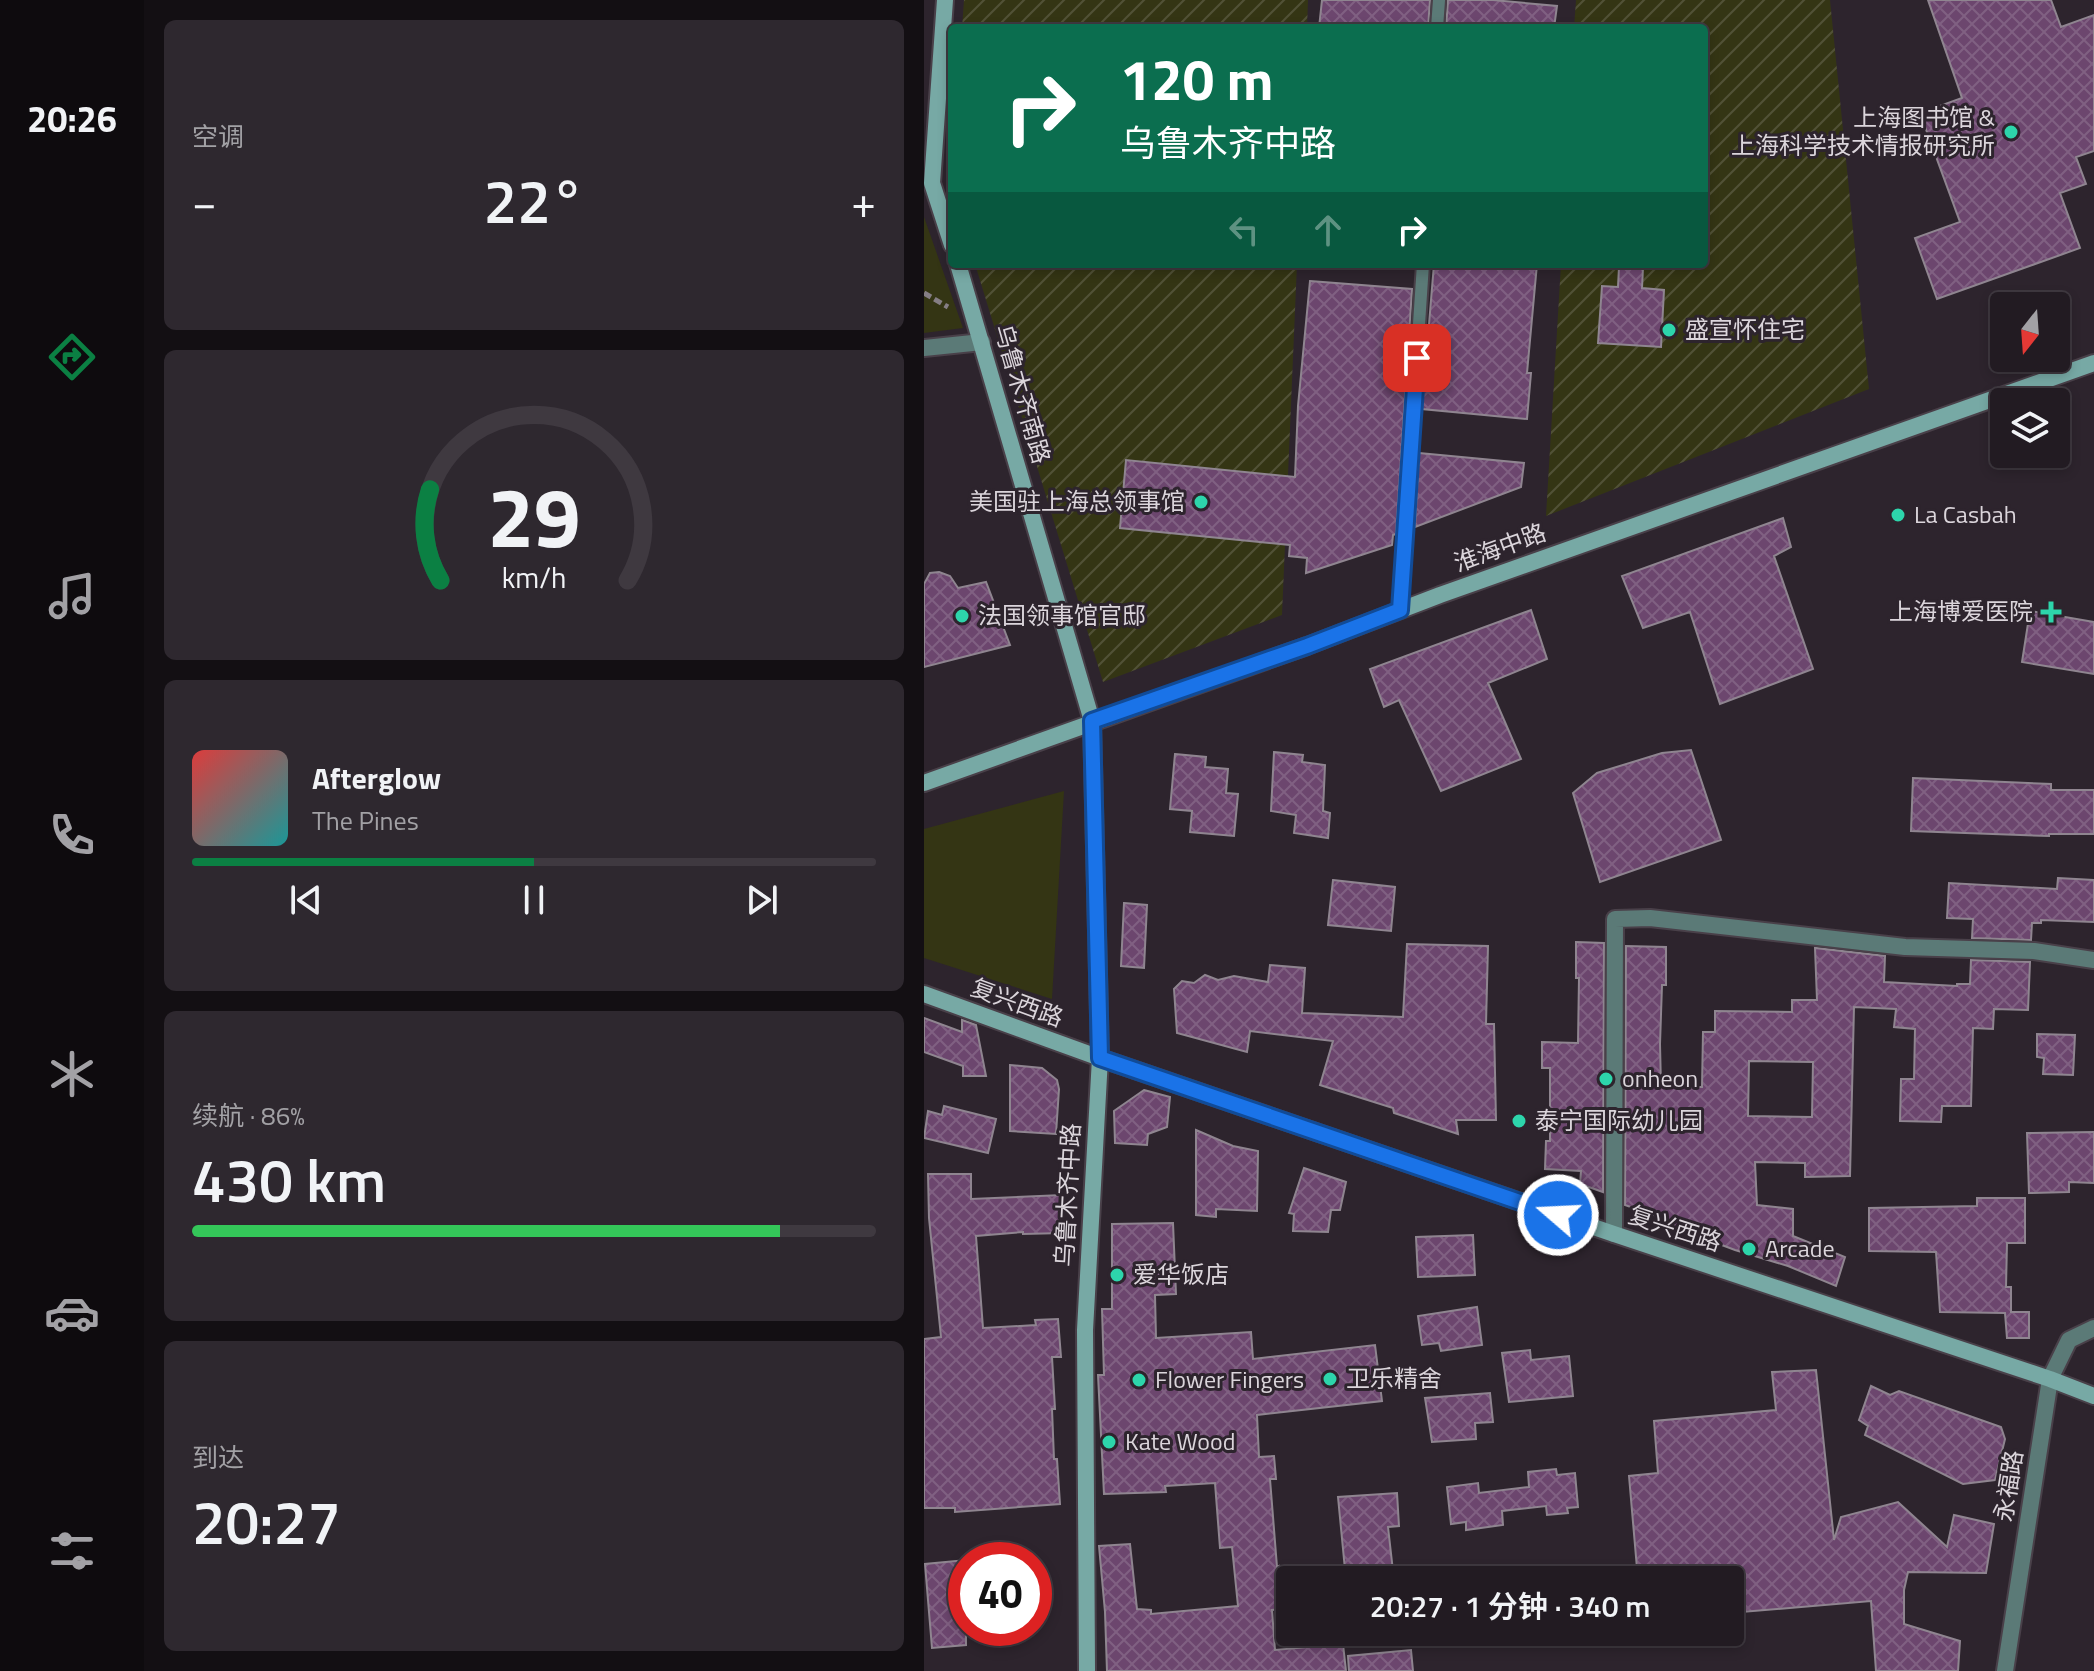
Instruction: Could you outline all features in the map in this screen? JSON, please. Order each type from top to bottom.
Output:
[{"type":"street","points":[[945,0],[928,182],[948,234]]},
{"type":"street","name":"乌鲁木齐南路","points":[[959,268],[1092,721]]},
{"type":"street","points":[[924,348],[982,342]]},
{"type":"street","name":"淮海中路","points":[[924,783],[2094,363]]},
{"type":"street","name":"乌鲁木齐中路","points":[[1087,1671],[1085,1330],[1100,1058],[1092,721]]},
{"type":"street","points":[[1614,1234],[1615,919],[1650,918],[1905,947],[2034,951],[2094,960]]},
{"type":"street","name":"复兴西路","points":[[924,994],[1100,1058],[2094,1396]]},
{"type":"street","name":"永福路","points":[[2005,1671],[2050,1379],[2069,1340],[2094,1328]]},
{"type":"lane","points":[[1437,24],[1439,0]]},
{"type":"lane","points":[[1400,610],[1423,268]]},
{"type":"shaded area","points":[[964,0],[1308,0],[1307,24],[962,24]]},
{"type":"shaded area","points":[[1576,0],[1830,0],[1869,389],[1546,516],[1561,268],[1708,268],[1708,24],[1574,24]]},
{"type":"shaded area","points":[[924,217],[963,328],[924,333]]},
{"type":"shaded area","points":[[976,268],[1297,268],[1282,615],[1103,682]]},
{"type":"shaded area","points":[[1064,791],[1052,999],[924,958],[924,829]]},
{"type":"building","points":[[1322,0],[1430,0],[1428,24],[1319,24]]},
{"type":"building","points":[[1448,0],[1493,0],[1557,6],[1555,24],[1446,24]]},
{"type":"building","name":"上海图书馆 & 上海科学技术情报研究所","points":[[1928,0],[2051,0],[2061,27],[2094,15],[2094,151],[2076,157],[2086,184],[2060,193],[2080,248],[1937,299],[1915,238],[1960,222],[1920,113],[1962,98]]},
{"type":"building","points":[[1434,268],[1537,268],[1527,373],[1531,373],[1527,419],[1422,409]]},
{"type":"building","points":[[1619,268],[1643,268],[1642,288],[1664,290],[1661,347],[1598,343],[1602,286],[1618,287]]},
{"type":"building","points":[[1310,281],[1412,289],[1396,534],[1393,535],[1392,545],[1306,573],[1307,558],[1289,556],[1290,545],[1120,528],[1126,460],[1295,477],[1298,406]]},
{"type":"building","points":[[1419,453],[1524,463],[1521,487],[1415,527]]},
{"type":"building","points":[[1783,518],[1791,547],[1774,556],[1813,669],[1720,704],[1690,612],[1643,628],[1622,576]]},
{"type":"building","name":"法国领事馆官邸","points":[[930,573],[950,576],[958,588],[986,582],[1010,645],[924,667],[924,584]]},
{"type":"building","points":[[1531,610],[1547,659],[1488,683],[1521,759],[1441,791],[1399,700],[1384,707],[1370,669]]},
{"type":"building","points":[[2030,611],[2094,622],[2094,674],[2022,662]]},
{"type":"building","points":[[1691,750],[1721,840],[1600,882],[1573,793],[1597,773],[1662,753]]},
{"type":"building","points":[[1274,752],[1303,755],[1302,762],[1325,765],[1323,811],[1330,813],[1328,838],[1294,833],[1296,815],[1271,811]]},
{"type":"building","points":[[1175,754],[1206,757],[1205,767],[1228,769],[1226,793],[1238,794],[1234,836],[1190,832],[1192,811],[1170,809]]},
{"type":"building","points":[[1913,778],[2051,784],[2051,790],[2094,790],[2094,834],[2049,836],[1911,831]]},
{"type":"building","points":[[2058,878],[2094,880],[2094,922],[2041,920],[2041,923],[2032,923],[2031,940],[1972,938],[1973,919],[1947,918],[1949,883],[2057,889]]},
{"type":"building","points":[[1333,880],[1395,887],[1391,931],[1328,925]]},
{"type":"building","points":[[1124,903],[1147,905],[1144,968],[1121,966]]},
{"type":"building","points":[[1576,942],[1604,943],[1603,1192],[1580,1184],[1581,1171],[1545,1169],[1546,1141],[1550,1141],[1550,1068],[1542,1068],[1542,1042],[1578,1043]]},
{"type":"building","points":[[1407,944],[1488,946],[1486,1024],[1494,1024],[1496,1120],[1456,1120],[1458,1134],[1394,1113],[1393,1108],[1320,1085],[1333,1041],[1250,1031],[1247,1052],[1177,1033],[1174,989],[1182,981],[1194,983],[1205,975],[1218,980],[1234,976],[1268,982],[1270,965],[1305,968],[1302,1013],[1403,1017]]},
{"type":"building","points":[[1626,946],[1666,947],[1666,985],[1662,985],[1661,1087],[1702,1087],[1703,1032],[1715,1032],[1715,1011],[1792,1012],[1792,1000],[1817,1000],[1815,948],[1885,956],[1884,982],[1957,986],[1970,984],[1971,960],[2030,962],[2028,1010],[1994,1009],[1993,1029],[1973,1028],[1971,1106],[1942,1106],[1941,1122],[1900,1121],[1901,1079],[1914,1079],[1915,1029],[1894,1027],[1896,1009],[1854,1007],[1850,1176],[1805,1177],[1805,1163],[1755,1162],[1757,1205],[1793,1209],[1793,1236],[1845,1257],[1836,1286],[1674,1227],[1674,1222],[1625,1205]],"holes":[[[1749,1061],[1813,1062],[1812,1117],[1748,1116]]]},
{"type":"building","points":[[924,1018],[962,1032],[962,1020],[976,1025],[986,1076],[963,1076],[963,1066],[924,1052]]},
{"type":"building","points":[[2037,1034],[2075,1035],[2073,1075],[2043,1074],[2044,1058],[2037,1057]]},
{"type":"building","points":[[1010,1065],[1042,1068],[1057,1080],[1056,1134],[1010,1131]]},
{"type":"building","points":[[1144,1090],[1170,1097],[1167,1127],[1148,1134],[1147,1145],[1115,1143],[1114,1111]]},
{"type":"building","points":[[944,1106],[996,1119],[988,1153],[924,1138],[928,1111],[942,1115]]},
{"type":"building","points":[[1196,1130],[1233,1146],[1258,1151],[1257,1211],[1216,1209],[1216,1217],[1196,1215]]},
{"type":"building","points":[[2094,1132],[2094,1183],[2069,1182],[2069,1192],[2029,1193],[2027,1133]]},
{"type":"building","points":[[1304,1168],[1346,1182],[1340,1210],[1331,1210],[1328,1232],[1293,1231],[1294,1214],[1289,1213]]},
{"type":"building","points":[[928,1174],[971,1174],[971,1199],[1062,1195],[1063,1233],[976,1236],[983,1328],[1036,1325],[1035,1320],[1058,1319],[1061,1357],[1052,1357],[1055,1409],[1052,1409],[1060,1504],[955,1512],[955,1508],[924,1508],[924,1339],[941,1337],[929,1218]]},
{"type":"building","points":[[1977,1198],[2025,1198],[2025,1243],[2007,1243],[2006,1287],[2011,1287],[2011,1312],[2029,1312],[2029,1338],[2007,1338],[2005,1313],[1940,1312],[1936,1252],[1869,1251],[1869,1208],[1977,1206]]},
{"type":"building","points":[[1173,1223],[1176,1294],[1155,1295],[1156,1338],[1251,1332],[1253,1359],[1375,1345],[1382,1401],[1257,1415],[1259,1457],[1274,1456],[1276,1479],[1270,1479],[1277,1566],[1276,1610],[1272,1610],[1275,1650],[1343,1646],[1346,1671],[1107,1671],[1099,1546],[1130,1544],[1137,1609],[1151,1610],[1151,1614],[1238,1606],[1232,1547],[1220,1548],[1215,1483],[1165,1486],[1166,1492],[1104,1494],[1098,1375],[1104,1375],[1102,1309],[1112,1309],[1112,1224]]},
{"type":"building","points":[[1473,1235],[1475,1275],[1418,1277],[1416,1237]]},
{"type":"building","points":[[1477,1307],[1482,1345],[1441,1351],[1439,1343],[1422,1345],[1418,1316]]},
{"type":"building","points":[[1530,1350],[1531,1360],[1569,1356],[1573,1396],[1509,1402],[1502,1353]]},
{"type":"building","points":[[1816,1370],[1834,1540],[1841,1517],[1898,1502],[1947,1547],[1954,1515],[1994,1524],[1986,1573],[1908,1572],[1904,1590],[1904,1624],[1960,1641],[1958,1671],[1876,1671],[1871,1601],[1744,1612],[1744,1566],[1637,1566],[1629,1476],[1658,1473],[1654,1421],[1776,1410],[1772,1372]]},
{"type":"building","points":[[1871,1386],[1890,1395],[1899,1391],[2001,1427],[2005,1439],[1995,1480],[1963,1484],[1865,1435],[1868,1426],[1859,1420]]},
{"type":"building","points":[[1490,1393],[1493,1422],[1475,1423],[1476,1439],[1432,1442],[1425,1398]]},
{"type":"building","points":[[1556,1469],[1557,1475],[1575,1473],[1578,1507],[1567,1508],[1568,1513],[1547,1515],[1546,1506],[1502,1511],[1503,1525],[1466,1530],[1466,1522],[1451,1524],[1447,1487],[1478,1483],[1479,1493],[1529,1487],[1528,1472]]},
{"type":"building","points":[[1397,1493],[1399,1526],[1388,1527],[1392,1566],[1345,1566],[1338,1497]]},
{"type":"building","points":[[948,1562],[948,1646],[955,1646],[932,1648],[925,1564]]},
{"type":"building","points":[[1411,1650],[1413,1671],[1349,1671],[1348,1656]]},
{"type":"place","name":"上海图书馆 & 上海科学技术情报研究所","points":[[2011,132]]},
{"type":"place","name":"盛宣怀住宅","points":[[1669,330]]},
{"type":"place","name":"美国驻上海总领事馆","points":[[1201,502]]},
{"type":"place","name":"La Casbah","points":[[1898,515]]},
{"type":"place","name":"上海博爱医院","points":[[2051,612]]},
{"type":"place","name":"法国领事馆官邸","points":[[962,616]]},
{"type":"place","name":"onheon","points":[[1606,1079]]},
{"type":"place","name":"泰宁国际幼儿园","points":[[1519,1121]]},
{"type":"place","name":"Arcade","points":[[1749,1249]]},
{"type":"place","name":"爱华饭店","points":[[1117,1275]]},
{"type":"place","name":"卫乐精舍","points":[[1330,1379]]},
{"type":"place","name":"Flower Fingers","points":[[1139,1380]]},
{"type":"place","name":"Kate Wood","points":[[1109,1442]]},
{"type":"route","points":[[1417,358],[1400,610],[1092,721],[1100,1058],[1558,1215]]}]
